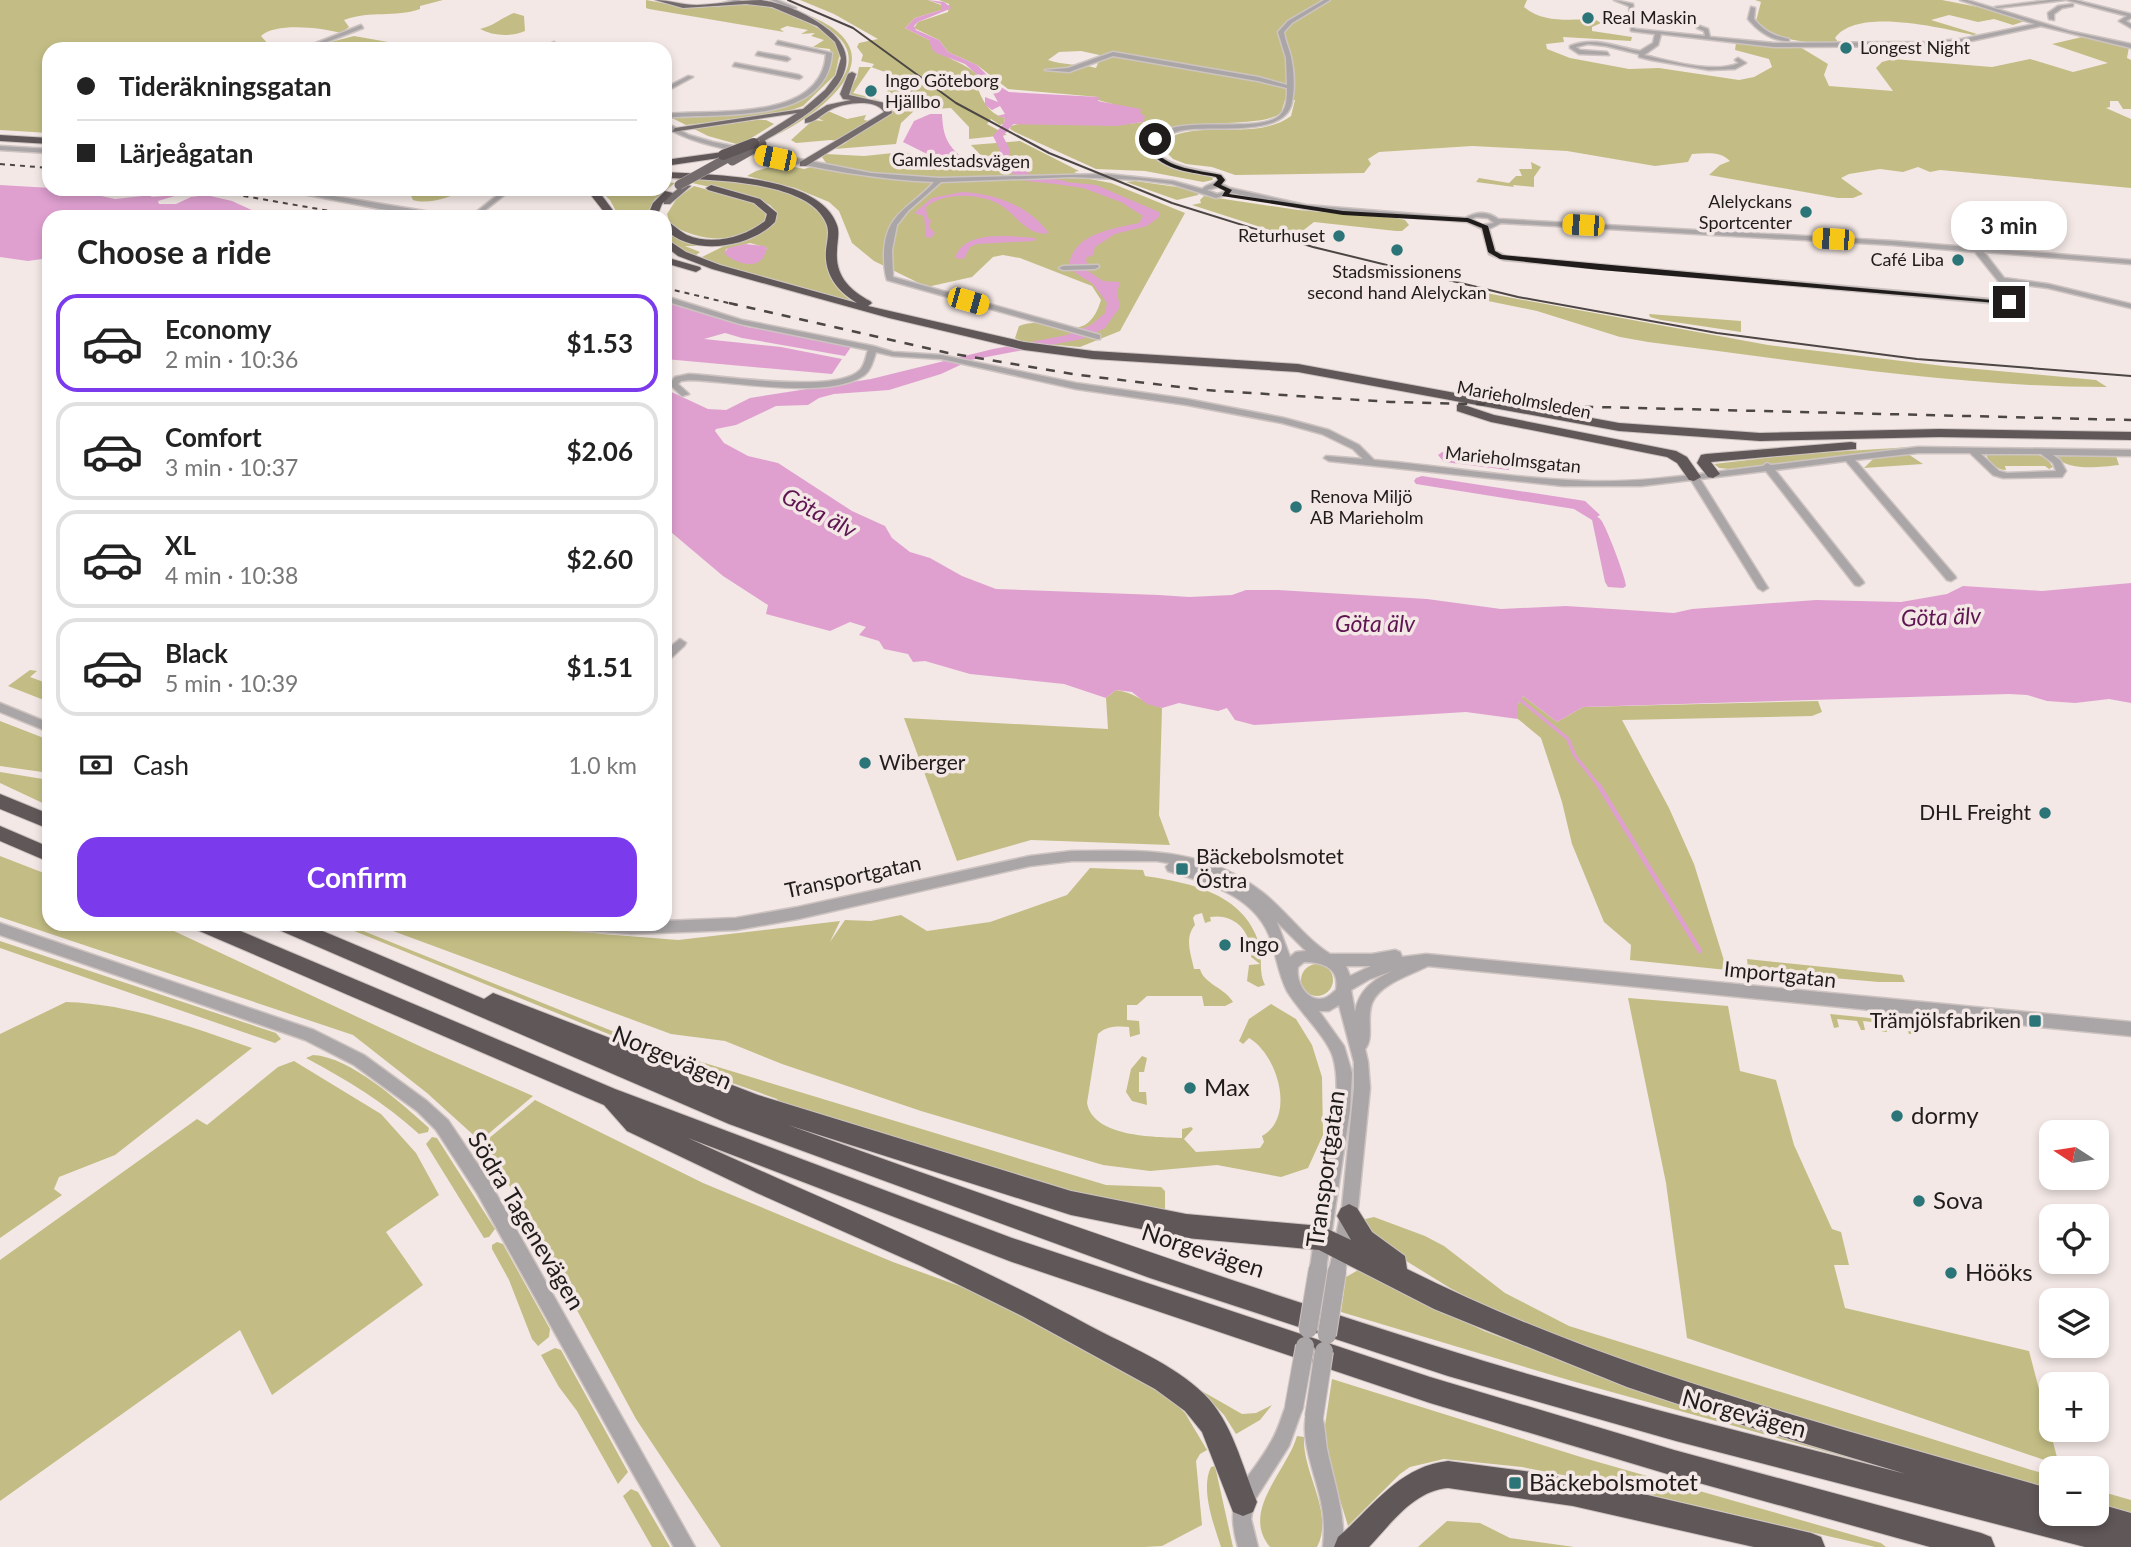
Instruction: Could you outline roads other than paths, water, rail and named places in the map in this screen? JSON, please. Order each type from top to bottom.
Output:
[{"type":"highway","points":[[0,135],[42,138]]},
{"type":"highway","points":[[672,162],[723,155],[761,141]]},
{"type":"highway","points":[[672,176],[761,184],[809,200],[825,211],[832,224],[831,267],[840,284],[866,303],[931,326]]},
{"type":"highway","points":[[672,181],[742,196],[764,205],[772,215],[766,226],[756,232],[718,241],[684,237],[672,231]]},
{"type":"highway","points":[[655,210],[658,203],[668,197]]},
{"type":"highway","points":[[662,210],[668,197]]},
{"type":"highway","points":[[665,210],[668,197]]},
{"type":"highway","points":[[672,246],[685,256],[716,267],[931,326]]},
{"type":"highway","points":[[672,252],[694,264],[757,286]]},
{"type":"highway","points":[[672,262],[757,286]]},
{"type":"highway","name":"Marieholmsleden","points":[[757,286],[916,330],[1052,356],[1276,372],[1429,398],[1563,427],[1655,438],[1732,444],[1968,440],[2131,442]]},
{"type":"highway","name":"Marieholmsleden","points":[[931,326],[998,342],[1077,354],[1298,368],[1576,421],[1683,434],[1760,437],[1939,433],[2131,436]]},
{"type":"highway","points":[[1429,398],[1490,418],[1671,453],[1682,460],[1694,477]]},
{"type":"highway","points":[[1713,474],[1704,463],[1706,458],[1879,443]]},
{"type":"highway","points":[[0,801],[42,819]]},
{"type":"highway","points":[[0,833],[42,852]]},
{"type":"highway","points":[[220,931],[609,1097],[1012,1251],[1392,1378],[1661,1459],[1981,1547]]},
{"type":"highway","name":"Norgevägen","points":[[302,931],[737,1117],[1162,1270],[1448,1363],[1650,1420],[2131,1545]]},
{"type":"highway","points":[[396,971],[516,1010],[758,1105],[1071,1203],[1329,1256],[1627,1374],[2039,1499]]},
{"type":"highway","points":[[609,1097],[635,1124],[765,1185],[930,1257],[1031,1307],[1164,1380],[1194,1402],[1212,1423],[1243,1502]]},
{"type":"highway","points":[[1349,1216],[1364,1240],[1385,1258],[1470,1311]]},
{"type":"highway","points":[[1348,1547],[1381,1511],[1408,1488],[1437,1476],[1457,1476],[1558,1490],[1811,1547]]},
{"type":"highway","points":[[2109,1520],[2131,1527]]},
{"type":"main road","points":[[658,0],[683,6],[770,2],[794,8],[824,21],[845,36]]},
{"type":"main road","points":[[665,0],[691,4],[732,0]]},
{"type":"main road","points":[[672,194],[761,141],[819,101],[840,78],[845,62],[842,47],[825,29],[770,2]]},
{"type":"main road","points":[[803,164],[888,113],[887,108],[846,97],[844,94],[852,81],[854,64]]},
{"type":"main road","points":[[787,131],[834,98],[852,74]]},
{"type":"main road","points":[[675,130],[714,122],[794,113],[819,101]]},
{"type":"main road","points":[[761,141],[787,131],[839,104],[871,102]]},
{"type":"main road","points":[[758,118],[777,124],[761,141]]},
{"type":"street","points":[[718,5],[741,0]]},
{"type":"street","points":[[758,0],[770,2]]},
{"type":"street","points":[[1209,187],[1222,180],[1219,176],[1169,165],[1155,156],[1151,149],[1154,140],[1164,133],[1183,127],[1254,125],[1278,120],[1287,111],[1289,88],[1288,53],[1281,32],[1290,22],[1328,0]]},
{"type":"street","points":[[1616,0],[1631,5],[1632,30],[1760,44],[1947,43],[2041,24]]},
{"type":"street","points":[[1962,0],[2041,24],[2131,46]]},
{"type":"street","points":[[1992,8],[2063,0]]},
{"type":"street","points":[[2069,0],[2131,16]]},
{"type":"street","points":[[2052,19],[2055,9],[2079,4]]},
{"type":"street","points":[[2094,7],[2120,6]]},
{"type":"street","points":[[1753,8],[1751,19],[1766,33],[1775,38],[1815,45]]},
{"type":"street","points":[[2131,16],[2122,21],[2131,26]]},
{"type":"street","points":[[322,42],[361,27]]},
{"type":"street","points":[[1700,28],[1706,30],[1708,39]]},
{"type":"street","points":[[1641,53],[1656,44],[1658,34]]},
{"type":"street","points":[[672,116],[766,112],[786,105],[816,88],[826,74],[829,53],[778,43]]},
{"type":"street","points":[[1606,54],[1581,52],[1572,47],[1593,44],[1641,53],[1643,57],[1721,70],[1736,68],[1743,63],[1738,60]]},
{"type":"street","points":[[758,54],[788,59]]},
{"type":"street","points":[[1048,70],[1069,70],[1113,54],[1258,79],[1289,88]]},
{"type":"street","points":[[735,65],[799,77]]},
{"type":"street","points":[[672,86],[690,77]]},
{"type":"street","points":[[1207,127],[1169,134],[1158,142],[1157,151],[1174,164],[1224,174],[1229,180],[1226,191]]},
{"type":"street","name":"Gamlestadsvägen","points":[[675,130],[720,146],[859,174],[939,180],[1118,177],[1209,187],[1308,209],[1468,220],[1474,225],[1485,227],[1496,225],[1498,221]]},
{"type":"street","points":[[0,148],[42,151]]},
{"type":"street","points":[[939,180],[901,213],[892,225],[888,239],[890,278],[1097,337]]},
{"type":"street","name":"Gamlestadsvägen","points":[[1209,187],[1211,195],[1226,191]]},
{"type":"street","points":[[320,196],[403,210]]},
{"type":"street","points":[[482,210],[500,196]]},
{"type":"street","name":"Gamlestadsvägen","points":[[1468,220],[1471,216],[1481,215],[1498,221],[1977,249],[2131,262]]},
{"type":"street","points":[[1485,227],[1492,252],[1497,256],[1515,259],[2009,302],[2012,296],[2002,279],[1977,249]]},
{"type":"street","points":[[1063,268],[1095,267]]},
{"type":"street","points":[[2002,279],[2048,286],[2131,306]]},
{"type":"street","points":[[672,300],[740,322],[848,341],[897,355],[940,357],[1059,383],[1194,402],[1286,421],[1342,440],[1360,450],[1371,463]]},
{"type":"street","points":[[685,394],[674,386],[678,379],[695,377],[800,385],[853,377],[867,367],[872,349]]},
{"type":"street","points":[[1972,450],[1996,473],[2059,475],[2061,471],[2057,463],[2044,452]]},
{"type":"street","name":"Marieholmsgatan","points":[[1329,458],[1565,485],[1614,485],[1908,451],[2131,453]]},
{"type":"street","points":[[1847,457],[1951,578]]},
{"type":"street","points":[[1767,466],[1859,583]]},
{"type":"street","points":[[1694,477],[1763,588]]},
{"type":"street","points":[[672,650],[680,643]]},
{"type":"street","points":[[0,707],[42,725]]},
{"type":"street","name":"Transportgatan","points":[[672,926],[736,923],[798,913],[1030,861],[1072,856],[1157,856],[1197,863],[1223,873],[1258,896],[1341,970],[1361,1062],[1363,1088],[1349,1216],[1329,1256]]},
{"type":"street","name":"Transportgatan","points":[[1142,858],[1217,881],[1259,910],[1278,939],[1292,988],[1339,1051],[1344,1073],[1329,1256]]},
{"type":"street","name":"Södra Tagenevägen","points":[[0,929],[309,1035],[359,1060],[422,1106],[442,1125],[483,1187],[685,1547]]},
{"type":"street","name":"Importgatan","points":[[1326,958],[1373,960],[1408,954],[1426,960]]},
{"type":"street","points":[[1288,975],[1292,965],[1299,959],[1309,955],[1326,958]]},
{"type":"street","points":[[1361,1062],[1361,1011],[1371,989],[1426,960]]},
{"type":"street","name":"Importgatan","points":[[1344,989],[1364,975],[1398,961],[1426,960],[2131,1029]]},
{"type":"street","points":[[1302,999],[1326,1004],[1334,1001],[1344,989]]},
{"type":"street","points":[[1248,1547],[1241,1517],[1243,1502],[1253,1479],[1272,1458],[1287,1432],[1329,1256]]},
{"type":"street","points":[[1329,1256],[1314,1417],[1318,1459],[1335,1521],[1333,1547]]},
{"type":"water","points":[[928,0],[944,2],[952,8],[918,22],[914,26],[916,30],[939,40],[948,52],[977,65],[996,84],[1009,92],[1099,97],[1098,101],[1141,109],[1140,113],[1145,116],[1143,122],[1117,126],[1004,124],[1005,118],[997,116],[1005,114],[1000,106],[992,110],[985,105],[985,97],[998,102],[990,88],[978,82],[983,80],[965,64],[936,53],[929,40],[905,28],[915,18],[941,10],[941,4]]},
{"type":"water","points":[[930,114],[942,114],[948,141],[967,161],[931,156],[903,142],[914,121]]},
{"type":"water","name":"Göta älv","points":[[1029,180],[1096,185],[1159,212],[1159,217],[1147,226],[1115,234],[1095,247],[1093,255],[1086,258],[1088,271],[1103,281],[1120,282],[1117,293],[1120,307],[1105,328],[1082,339],[971,360],[941,374],[889,390],[834,394],[819,398],[808,405],[776,406],[736,425],[716,429],[724,443],[748,456],[778,463],[852,511],[885,526],[892,538],[910,552],[930,558],[962,576],[996,589],[1189,597],[1232,595],[1246,590],[1278,590],[1427,599],[1501,609],[1566,606],[1674,613],[1692,609],[1816,600],[1901,602],[1947,594],[1963,586],[2042,591],[2131,583],[2131,703],[2109,699],[2075,703],[2047,701],[2027,695],[2009,694],[1583,707],[1557,722],[1523,696],[1518,704],[1518,719],[1466,712],[1254,725],[1235,720],[1227,708],[1218,711],[1179,703],[1162,708],[1147,704],[1132,692],[1116,690],[1106,698],[1064,684],[970,674],[925,661],[913,662],[908,654],[884,649],[879,641],[859,635],[866,627],[850,622],[830,631],[766,614],[768,605],[723,576],[672,533],[672,392],[708,409],[726,410],[750,398],[871,379],[993,349],[1067,335],[1091,325],[1105,313],[1107,303],[1093,284],[1071,270],[1073,267],[1069,264],[1073,254],[1079,245],[1096,234],[1139,223],[1143,216],[1121,202],[1083,188]]},
{"type":"water","points":[[0,185],[42,187],[42,196],[101,196],[115,199],[175,196],[158,201],[159,204],[176,204],[191,197],[210,196],[232,201],[252,210],[42,210],[42,259],[28,261],[0,257]]},
{"type":"water","points":[[962,192],[999,198],[1021,208],[1049,233],[1028,228],[991,200],[961,196],[942,199],[926,207],[927,217],[931,221],[929,227],[935,233],[931,238],[926,237],[924,216],[914,213],[932,198]]},
{"type":"water","points":[[1009,236],[1036,238],[1034,241],[977,244],[970,247],[964,259],[955,258],[970,241]]},
{"type":"water","points":[[745,244],[765,246],[767,249],[763,258],[748,264],[732,259],[724,253],[728,248]]},
{"type":"water","points":[[672,302],[747,327],[849,344],[851,347],[845,356],[725,333],[704,339],[781,347],[842,359],[832,374],[672,360]]},
{"type":"water","points":[[1442,452],[1491,460],[1509,467],[1509,470],[1444,462],[1438,455]]},
{"type":"water","points":[[1591,515],[1600,519],[1607,531],[1625,581],[1626,586],[1623,588],[1608,587],[1605,582]]},
{"type":"waterway","points":[[1006,103],[1016,115],[998,136],[1005,150],[1002,163],[1030,178],[1062,183]]},
{"type":"waterway","points":[[1422,481],[1579,505],[1592,515]]},
{"type":"waterway","points":[[1517,697],[1568,739],[1575,756],[1599,786]]},
{"type":"waterway","points":[[1598,784],[1700,951]]},
{"type":"tram line","points":[[788,0],[853,28],[956,103],[1049,153],[1172,203],[1313,247],[1518,297],[1717,333],[1917,359],[2131,376]]},
{"type":"railway","points":[[0,164],[42,167]]},
{"type":"railway","points":[[244,196],[324,210]]},
{"type":"railway","points":[[672,290],[737,305]]},
{"type":"railway","points":[[729,303],[948,353],[1079,375],[1205,390],[1391,402],[2131,420]]},
{"type":"place","name":"Real Maskin","points":[[1588,18]]},
{"type":"place","name":"Longest Night","points":[[1846,48]]},
{"type":"place","name":"Ingo Göteborg Hjällbo","points":[[871,91]]},
{"type":"place","name":"Alelyckans Sportcenter","points":[[1806,212]]},
{"type":"place","name":"Returhuset","points":[[1339,236]]},
{"type":"place","name":"Stadsmissionens second hand Alelyckan","points":[[1397,250]]},
{"type":"place","name":"Café Liba","points":[[1958,260]]},
{"type":"place","name":"Renova Miljö AB Marieholm","points":[[1296,507]]},
{"type":"place","name":"Wiberger","points":[[865,763]]},
{"type":"place","name":"DHL Freight","points":[[2045,813]]},
{"type":"place","name":"Bäckebolsmotet Östra","points":[[1182,869]]},
{"type":"place","name":"Ingo","points":[[1225,945]]},
{"type":"place","name":"Trämjölsfabriken","points":[[2035,1021]]},
{"type":"place","name":"Max","points":[[1190,1088]]},
{"type":"place","name":"dormy","points":[[1897,1116]]},
{"type":"place","name":"Sova","points":[[1919,1201]]},
{"type":"place","name":"Hööks","points":[[1951,1273]]},
{"type":"place","name":"Bäckebolsmotet","points":[[1515,1483]]}]
